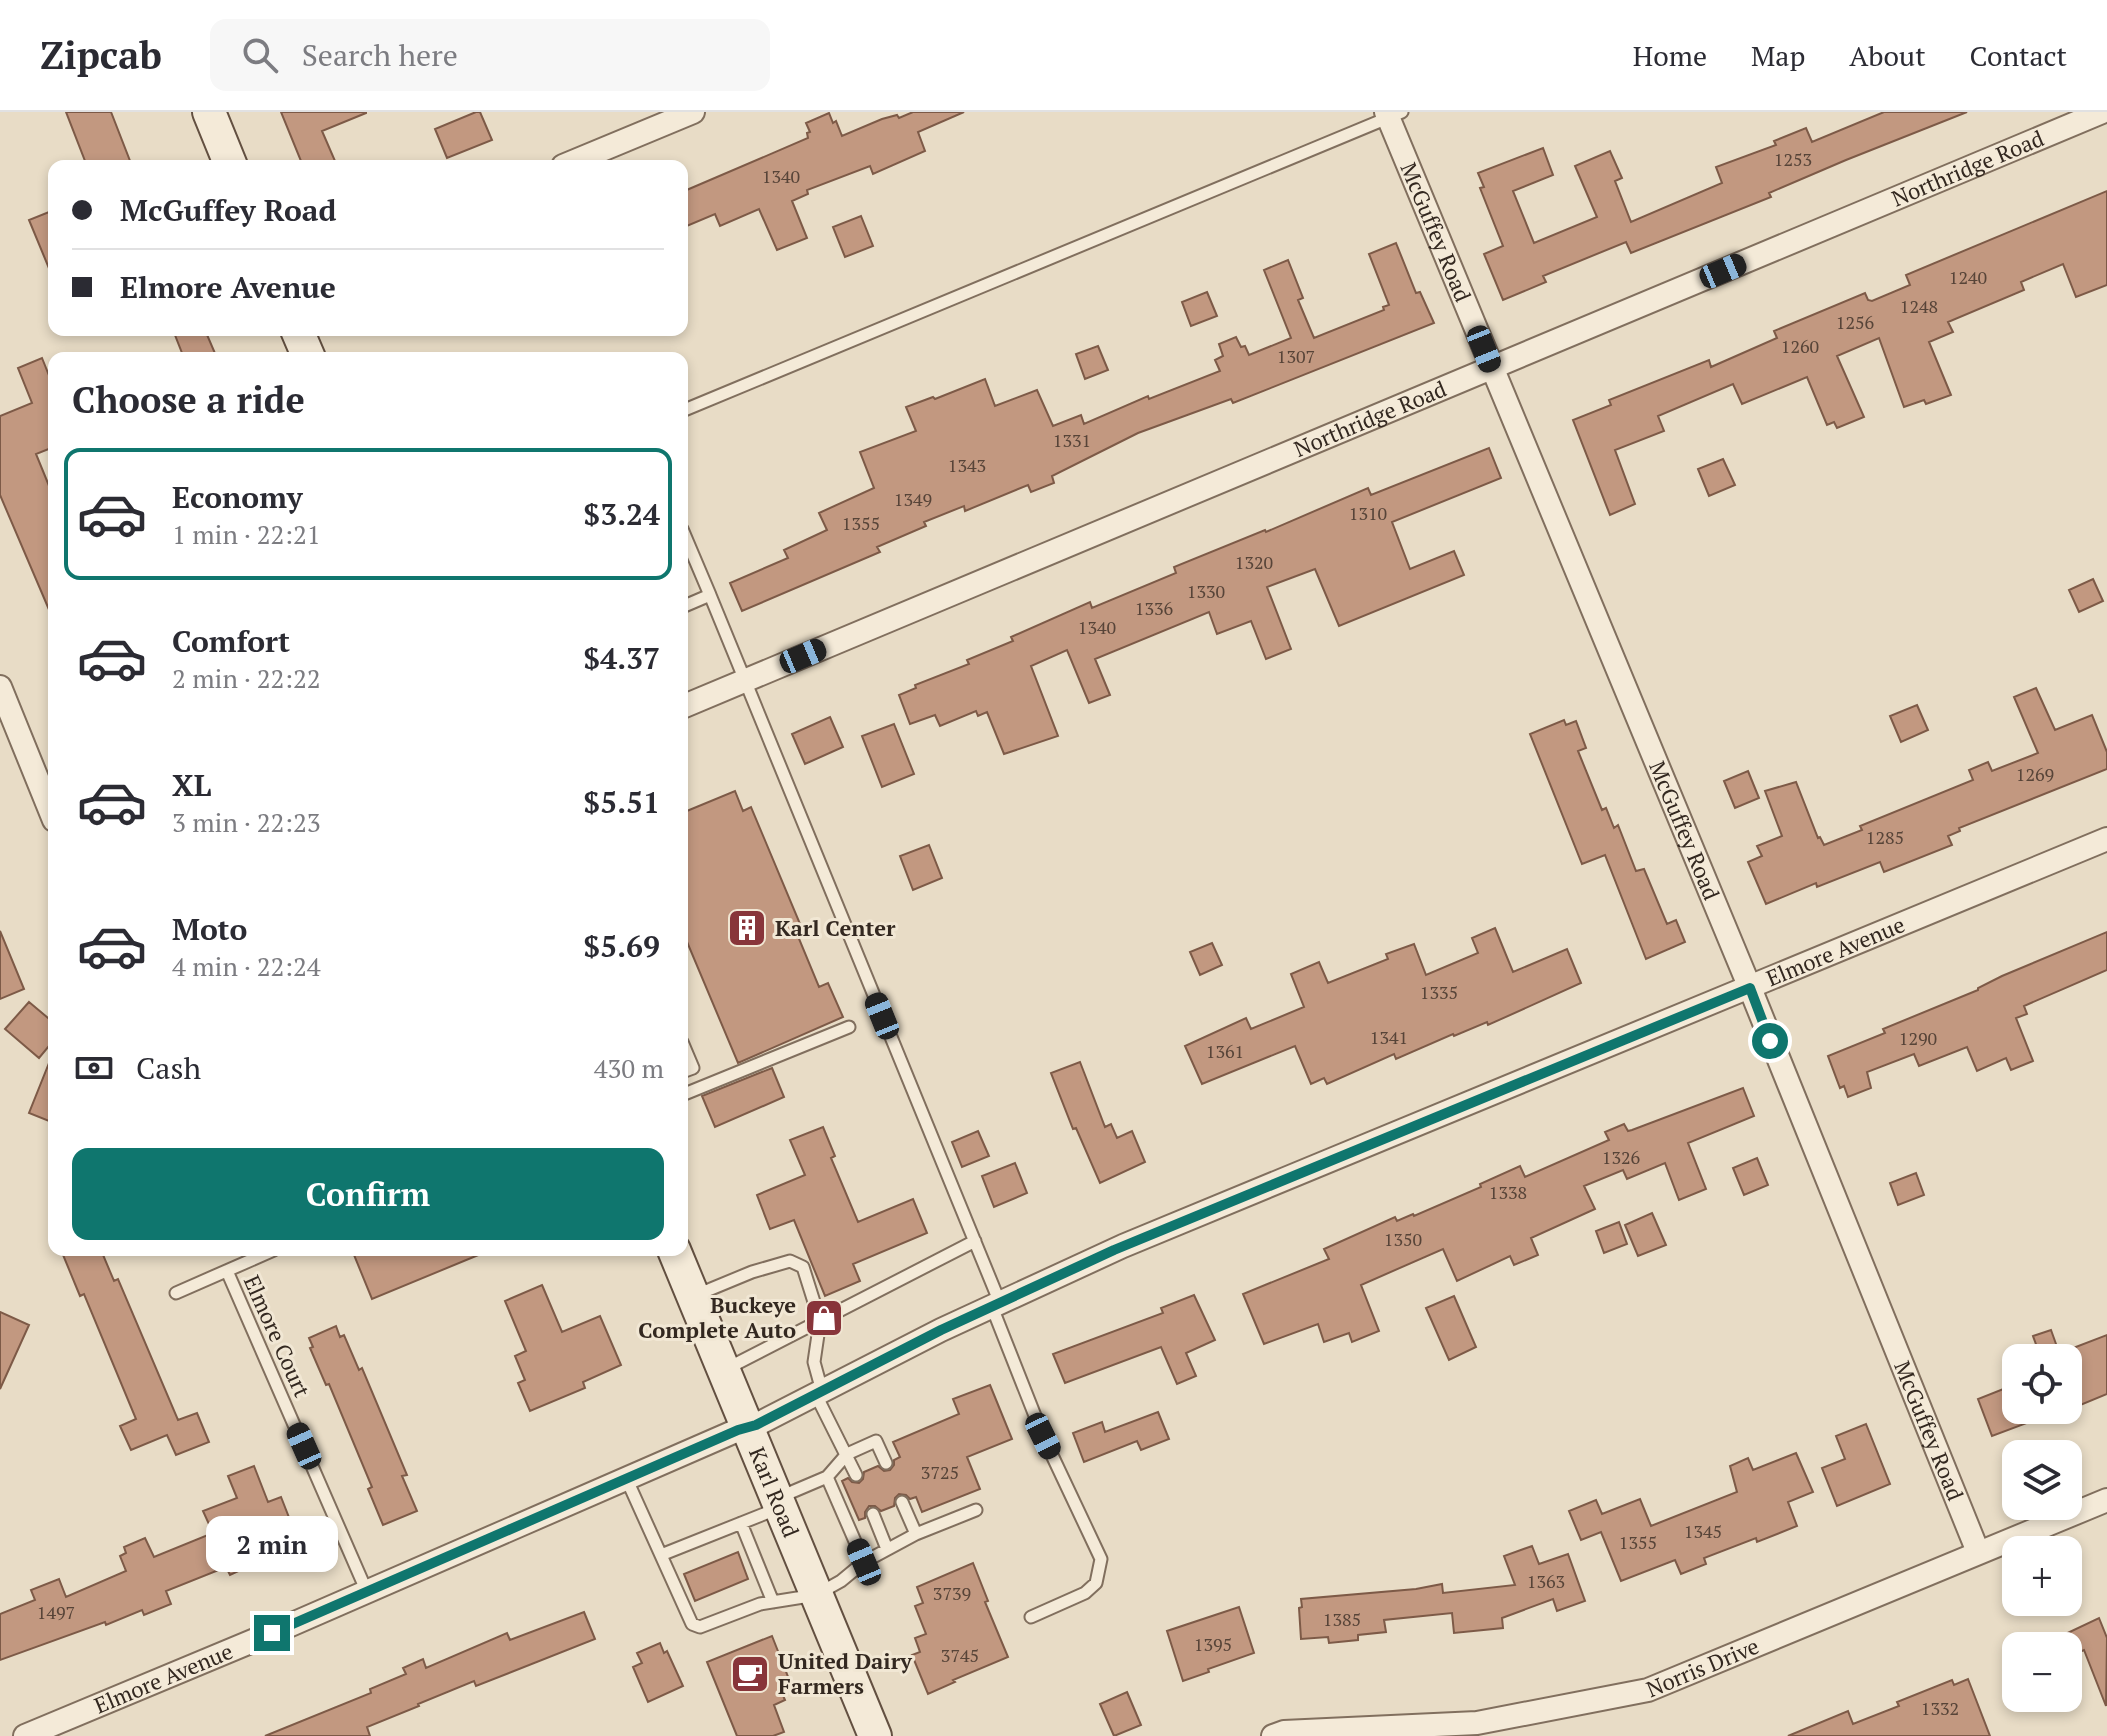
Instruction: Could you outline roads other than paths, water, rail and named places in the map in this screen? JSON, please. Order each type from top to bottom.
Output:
[{"type":"main road","points":[[209,112],[229,160]]},
{"type":"main road","name":"Karl Road","points":[[676,1256],[875,1736]]},
{"type":"street","points":[[577,160],[693,112]]},
{"type":"street","name":"Northridge Road","points":[[688,704],[2102,112]]},
{"type":"street","name":"McGuffey Road","points":[[1392,114],[1491,367],[1750,988],[1978,1552]]},
{"type":"street","points":[[0,687],[48,805]]},
{"type":"street","name":"Elmore Avenue","points":[[25,1736],[747,1428],[1123,1246],[2107,839]]},
{"type":"street","name":"Norris Drive","points":[[1273,1736],[1284,1732],[1477,1723],[1648,1690],[2107,1500]]},
{"type":"lane","points":[[688,408],[1392,114]]},
{"type":"lane","points":[[688,543],[975,1241],[1043,1436],[1101,1559],[1096,1583],[1085,1593],[1031,1617]]},
{"type":"lane","points":[[688,604],[710,595]]},
{"type":"lane","points":[[688,1093],[849,1027]]},
{"type":"lane","points":[[723,1371],[975,1241]]},
{"type":"lane","points":[[176,1293],[261,1256]]},
{"type":"lane","points":[[693,1297],[752,1272],[790,1261],[803,1267],[820,1321],[814,1362],[819,1393],[827,1420],[856,1475]]},
{"type":"lane","name":"Elmore Court","points":[[227,1271],[367,1592]]},
{"type":"lane","points":[[661,1555],[741,1523],[778,1504],[827,1477],[847,1454],[876,1441],[886,1463]]},
{"type":"lane","points":[[827,1477],[864,1562]]},
{"type":"lane","points":[[627,1480],[692,1624],[700,1627],[760,1604],[816,1595],[887,1549],[976,1510]]},
{"type":"lane","points":[[902,1502],[916,1534]]},
{"type":"lane","points":[[873,1514],[887,1549]]},
{"type":"lane","points":[[741,1523],[773,1602]]},
{"type":"place","name":"Karl Center","points":[[747,928]]},
{"type":"place","name":"Buckeye Complete Auto","points":[[824,1318]]},
{"type":"place","name":"United Dairy Farmers","points":[[750,1674]]}]
